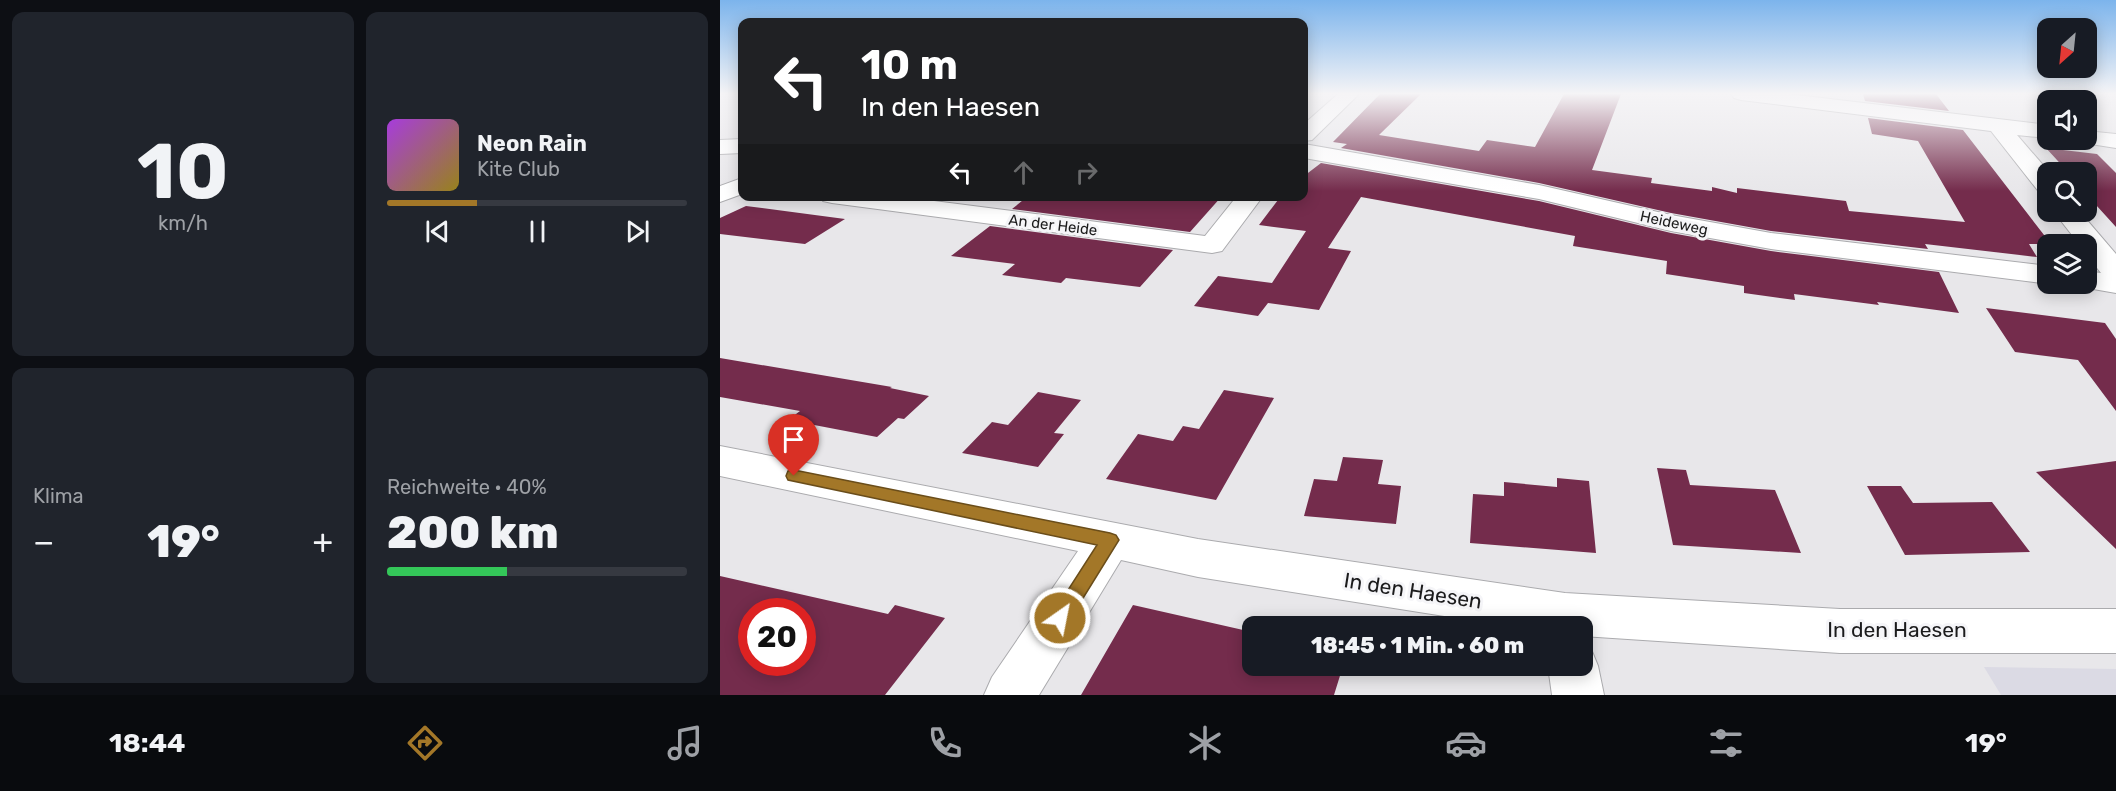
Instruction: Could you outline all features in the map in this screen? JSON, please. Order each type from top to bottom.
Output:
[{"type":"street","points":[[1998,126],[2037,174]]},
{"type":"street","points":[[2002,126],[2037,131]]},
{"type":"street","points":[[2097,138],[2116,141]]},
{"type":"street","points":[[720,147],[738,146]]},
{"type":"street","name":"Heideweg","points":[[1308,153],[1539,192],[1671,223],[1771,241],[2037,275]]},
{"type":"street","points":[[720,195],[738,187]]},
{"type":"street","name":"An der Heide","points":[[871,201],[1212,245],[1247,201]]},
{"type":"street","points":[[2075,222],[2116,273]]},
{"type":"street","points":[[2097,281],[2116,284]]},
{"type":"street","name":"In den Haesen","points":[[720,461],[1198,558],[1537,616]]},
{"type":"street","points":[[1010,695],[1110,540]]},
{"type":"street","name":"In den Haesen","points":[[1593,622],[1839,631],[2116,631]]},
{"type":"street","points":[[1575,676],[1578,695]]},
{"type":"shaded area","points":[[1984,667],[2116,669],[2116,695],[2001,695]]},
{"type":"building","points":[[1348,126],[1388,126],[1379,135],[1479,151],[1487,140],[1535,147],[1546,126],[1609,126],[1592,170],[1652,178],[1651,183],[1712,191],[1712,187],[1737,193],[1737,188],[1846,201],[1849,211],[1965,222],[1918,141],[1872,134],[1870,126],[1935,126],[1963,130],[2043,234],[2037,234],[2037,244],[2029,244],[2037,257],[1925,244],[1928,249],[1771,231],[1671,213],[1539,183],[1341,148],[1347,144],[1333,142]]},
{"type":"building","points":[[2048,150],[2097,154],[2116,173],[2116,227],[2097,206],[2097,162],[2059,162]]},
{"type":"building","points":[[1321,163],[1539,201],[1671,233],[1771,251],[1939,272],[1959,313],[1794,294],[1795,300],[1744,293],[1744,286],[1666,274],[1667,261],[1573,246],[1575,236],[1361,197],[1328,248],[1351,251],[1319,310],[1268,303],[1258,316],[1194,306],[1218,276],[1272,283],[1306,231],[1259,225],[1277,201],[1308,201],[1308,173]]},
{"type":"building","points":[[1022,201],[1218,201],[1190,232],[1012,209]]},
{"type":"building","points":[[746,206],[845,219],[805,244],[720,234],[720,218]]},
{"type":"building","points":[[990,226],[1173,250],[1140,287],[1066,278],[1061,283],[1002,275],[1015,264],[951,256]]},
{"type":"building","points":[[1986,308],[2105,323],[2116,339],[2116,411],[2078,360],[2015,352]]},
{"type":"building","points":[[720,358],[892,387],[890,388],[929,396],[904,419],[898,418],[877,437],[788,420],[800,411],[720,397]]},
{"type":"building","points":[[1224,390],[1274,398],[1216,500],[1106,479],[1138,434],[1173,441],[1183,426],[1199,429]]},
{"type":"building","points":[[1038,392],[1081,400],[1054,433],[1064,434],[1038,467],[962,453],[992,422],[1008,425]]},
{"type":"building","points":[[1343,457],[1383,460],[1378,484],[1401,486],[1396,524],[1304,516],[1314,479],[1337,481]]},
{"type":"building","points":[[2116,461],[2116,549],[2036,472]]},
{"type":"building","points":[[1657,468],[1686,470],[1690,485],[1775,490],[1801,553],[1673,545]]},
{"type":"building","points":[[1557,478],[1589,481],[1596,553],[1470,543],[1473,494],[1504,496],[1504,482],[1557,487]]},
{"type":"building","points":[[1867,486],[1901,486],[1913,503],[1992,502],[2030,552],[1905,555]]},
{"type":"building","points":[[720,576],[888,614],[895,605],[945,618],[885,695],[720,695]]},
{"type":"building","points":[[1133,605],[1242,630],[1242,676],[1340,676],[1334,695],[1081,695]]},
{"type":"route","points":[[794,476],[1110,540],[1060,618]]}]
